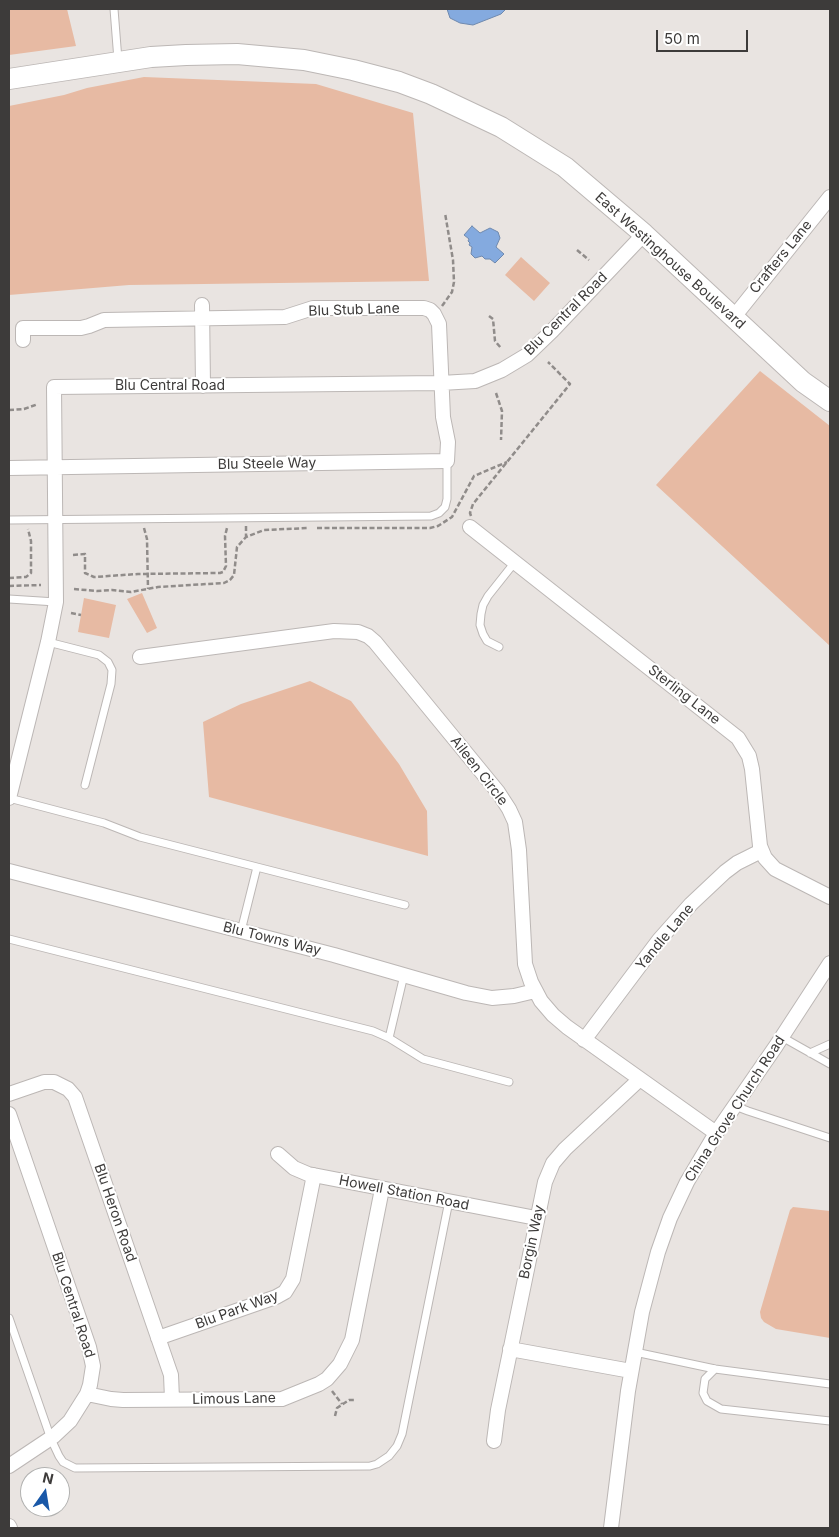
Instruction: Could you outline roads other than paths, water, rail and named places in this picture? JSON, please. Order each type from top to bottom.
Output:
[{"type":"main road","name":"East Westinghouse Boulevard","points":[[9,79],[118,62],[186,55],[237,54],[282,57],[353,70],[399,82],[431,94],[501,127],[565,167],[644,234],[803,382],[830,401]]},
{"type":"street","name":"Crafters Lane","points":[[733,318],[830,198]]},
{"type":"street","name":"Blu Central Road","points":[[9,798],[48,642],[56,602],[54,387],[442,384],[475,381],[502,370],[527,355],[552,332],[644,234]]},
{"type":"street","name":"Blu Stub Lane","points":[[23,340],[23,328],[81,328],[104,320],[202,311],[285,317],[312,308],[424,308],[434,314],[439,324],[442,384]]},
{"type":"street","points":[[202,311],[203,386]]},
{"type":"street","points":[[442,384],[443,417],[448,442],[447,462]]},
{"type":"street","name":"Blu Steele Way","points":[[9,468],[447,462]]},
{"type":"street","name":"Sterling Lane","points":[[473,524],[515,562],[738,738],[749,756],[762,850],[765,858],[775,869],[830,897]]},
{"type":"street","name":"Aileen Circle","points":[[140,657],[334,631],[358,632],[368,636],[375,642],[498,792],[509,809],[515,822],[519,850],[525,964],[535,991],[553,1015],[567,1027],[716,1134]]},
{"type":"street","name":"Yandle Lane","points":[[584,1040],[659,940],[691,904],[725,872],[737,863],[762,850]]},
{"type":"street","name":"Blu Towns Way","points":[[9,871],[241,931],[466,993],[492,998],[514,996],[535,991]]},
{"type":"street","name":"China Grove Church Road","points":[[611,1528],[631,1371],[642,1312],[658,1252],[670,1218],[687,1182],[716,1134],[830,963]]},
{"type":"street","name":"Borgin Way","points":[[494,1442],[498,1410],[544,1182],[553,1163],[565,1149],[640,1079]]},
{"type":"street","name":"Blu Heron Road","points":[[9,1094],[48,1081],[68,1089],[74,1097],[171,1375],[172,1399]]},
{"type":"street","name":"Blu Central Road","points":[[9,1114],[89,1347],[92,1366],[92,1375],[87,1394],[70,1421],[51,1438],[9,1466]]},
{"type":"street","name":"Howell Station Road","points":[[278,1154],[294,1168],[314,1175],[536,1218]]},
{"type":"street","name":"Blu Park Way","points":[[158,1338],[276,1297],[285,1292],[293,1279],[314,1175]]},
{"type":"street","name":"Limous Lane","points":[[87,1394],[111,1399],[282,1399],[310,1389],[327,1379],[340,1364],[352,1340],[382,1189]]},
{"type":"street","points":[[510,1349],[631,1371]]},
{"type":"lane","points":[[114,9],[118,62]]},
{"type":"lane","points":[[9,520],[431,516],[440,513],[445,507],[447,499],[447,462]]},
{"type":"lane","points":[[499,647],[487,641],[483,634],[480,625],[481,614],[488,596],[515,562]]},
{"type":"lane","points":[[9,599],[56,602]]},
{"type":"lane","points":[[48,642],[99,655],[108,662],[112,670],[111,684],[85,785]]},
{"type":"lane","points":[[9,798],[104,823],[140,837],[405,905]]},
{"type":"lane","points":[[241,931],[257,867]]},
{"type":"lane","points":[[9,939],[364,1029],[389,1038],[423,1059],[509,1082]]},
{"type":"lane","points":[[389,1038],[404,975]]},
{"type":"lane","points":[[782,1036],[830,1064]]},
{"type":"lane","points":[[810,1053],[830,1044]]},
{"type":"lane","points":[[736,1106],[830,1138]]},
{"type":"lane","points":[[9,1318],[51,1438],[63,1462],[75,1468],[363,1468],[377,1464],[394,1451],[402,1434],[449,1201]]},
{"type":"lane","points":[[635,1352],[715,1369],[830,1384]]},
{"type":"lane","points":[[715,1369],[705,1378],[703,1393],[706,1401],[721,1409],[830,1421]]},
{"type":"water","points":[[447,9],[506,9],[501,14],[473,25],[460,23],[450,18]]},
{"type":"water","points":[[472,226],[480,233],[490,228],[498,232],[500,238],[496,247],[504,254],[495,263],[482,256],[475,258],[471,254],[472,247],[469,245],[469,239],[464,235]]}]
